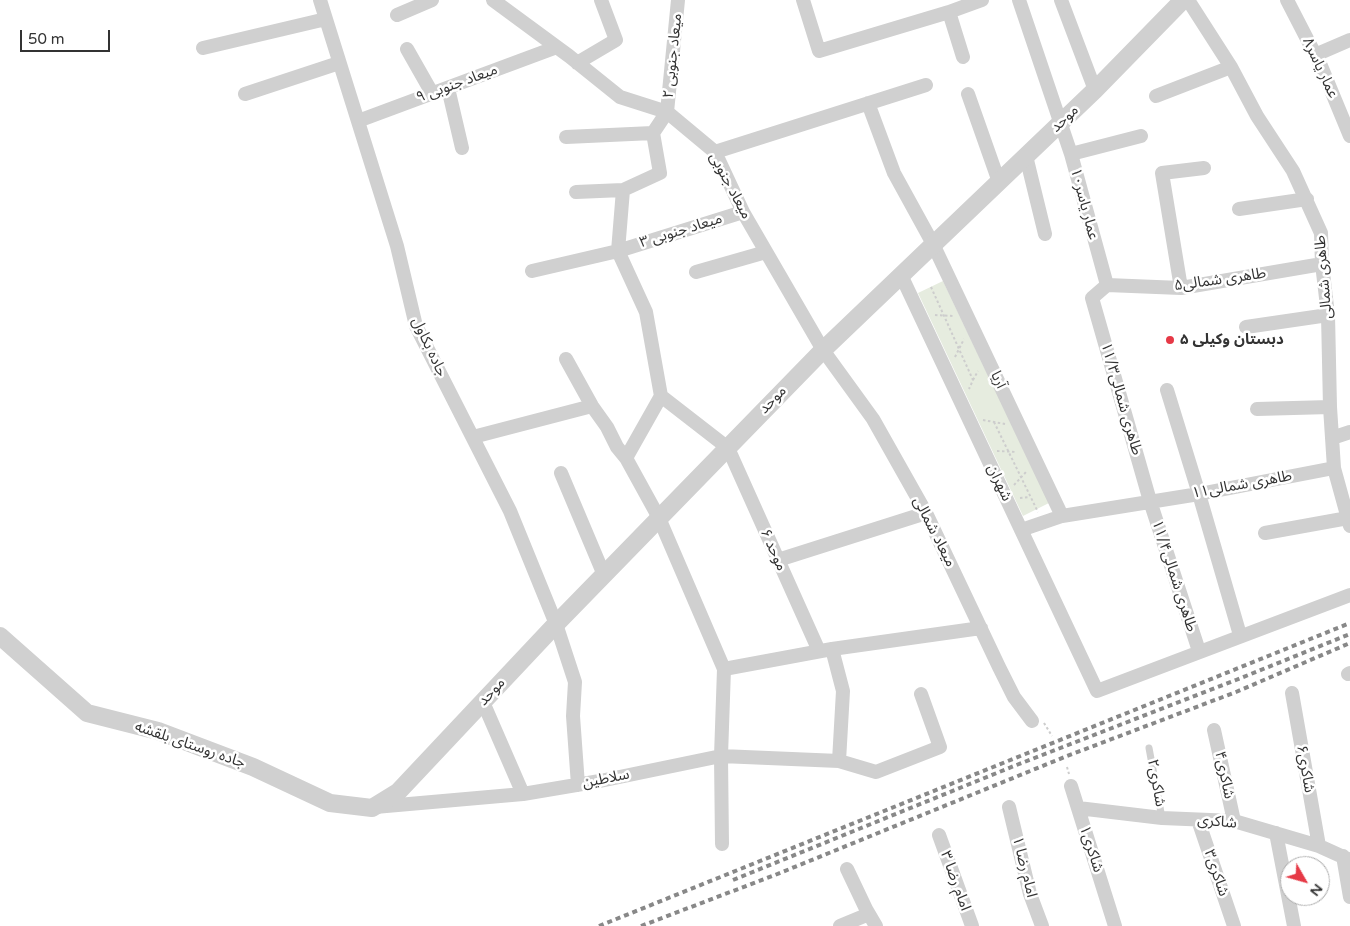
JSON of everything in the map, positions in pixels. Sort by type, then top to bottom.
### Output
[{"type":"street","name":"جاده بکاول","points":[[320,0],[397,246],[416,326],[510,511],[556,624],[575,682],[573,716],[578,785]]},
{"type":"street","points":[[397,15],[432,0]]},
{"type":"street","points":[[577,63],[616,40],[601,0]]},
{"type":"street","name":"میعاد جنوبی ۲","points":[[667,112],[678,0]]},
{"type":"street","points":[[804,0],[819,51],[949,12],[982,0]]},
{"type":"street","name":"عمار یاسر۱۰","points":[[1019,0],[1071,154],[1107,285]]},
{"type":"street","points":[[1061,0],[1095,90]]},
{"type":"street","name":"موحد","points":[[372,808],[398,792],[556,624],[822,350],[1061,123],[1183,0]]},
{"type":"street","name":"طاهری شمالی","points":[[1188,0],[1231,67],[1258,116],[1293,171],[1321,233],[1322,264],[1328,315],[1330,406],[1334,468],[1345,483],[1349,522]]},
{"type":"street","name":"عمار یاسر۸","points":[[1286,0],[1315,55],[1350,136]]},
{"type":"street","name":"میعاد جنوبی","points":[[497,2],[620,97],[667,112],[715,152],[743,212],[822,350]]},
{"type":"street","points":[[949,12],[963,57]]},
{"type":"street","points":[[203,48],[326,20]]},
{"type":"street","points":[[1315,55],[1350,40]]},
{"type":"street","name":"میعاد جنوبی ۹","points":[[358,121],[557,47]]},
{"type":"street","points":[[407,49],[432,93]]},
{"type":"street","points":[[245,94],[339,63]]},
{"type":"street","points":[[1156,96],[1231,67]]},
{"type":"street","points":[[715,152],[926,85]]},
{"type":"street","points":[[448,88],[462,148]]},
{"type":"street","points":[[968,94],[999,182]]},
{"type":"street","name":"آریا","points":[[868,103],[894,173],[933,244],[1062,516]]},
{"type":"street","points":[[576,192],[623,190],[660,173],[653,133],[667,112]]},
{"type":"street","points":[[566,137],[653,133]]},
{"type":"street","points":[[1071,154],[1141,136]]},
{"type":"street","points":[[1026,156],[1045,234]]},
{"type":"street","points":[[1181,288],[1162,174],[1204,168]]},
{"type":"street","points":[[623,190],[618,251],[646,312],[661,396],[626,458]]},
{"type":"street","points":[[1239,209],[1307,199]]},
{"type":"street","name":"میعاد جنوبی ۳","points":[[532,271],[618,251],[743,212]]},
{"type":"street","points":[[696,272],[766,252]]},
{"type":"street","name":"طاهری شمالی۵","points":[[1107,285],[1181,288],[1322,264]]},
{"type":"street","name":"شهران","points":[[901,275],[1097,690],[1199,651]]},
{"type":"street","name":"طاهری شمالی۱۱/۳","points":[[1107,285],[1092,298],[1150,501]]},
{"type":"street","points":[[1246,327],[1328,315]]},
{"type":"street","name":"میعاد شمالی","points":[[822,350],[873,419],[926,513],[1014,697],[1032,721]]},
{"type":"street","points":[[566,359],[592,406],[607,427],[616,447],[626,458],[659,518],[724,669],[721,756],[722,844]]},
{"type":"street","points":[[1167,390],[1240,635]]},
{"type":"street","points":[[661,396],[728,448]]},
{"type":"street","points":[[473,437],[592,406]]},
{"type":"street","points":[[1257,410],[1330,406]]},
{"type":"street","points":[[1332,438],[1350,432]]},
{"type":"street","name":"موحد ۶","points":[[728,448],[778,560],[825,650],[843,691],[839,761]]},
{"type":"street","name":"طاهری شمالی۱۱","points":[[1021,530],[1062,516],[1199,494],[1334,468]]},
{"type":"street","points":[[561,473],[604,575]]},
{"type":"street","name":"طاهری شمالی۱۱/۴","points":[[1150,501],[1199,651]]},
{"type":"street","points":[[778,560],[926,513]]},
{"type":"street","points":[[1265,533],[1349,522]]},
{"type":"street","points":[[1199,651],[1350,595]]},
{"type":"street","points":[[724,669],[825,650],[981,628]]},
{"type":"street","name":"جاده روستای بلقشه","points":[[0,636],[87,713],[158,731],[254,767],[330,803],[372,808]]},
{"type":"street","name":"شاکری۶","points":[[1292,693],[1319,846]]},
{"type":"street","name":"سلاطین","points":[[372,808],[523,794],[578,785],[721,756],[839,761],[876,772],[940,747],[921,694]]},
{"type":"street","points":[[483,702],[523,794]]},
{"type":"street","name":"شاکری۴","points":[[1214,730],[1234,821]]},
{"type":"street","name":"شاکری۱","points":[[1071,786],[1113,919]]},
{"type":"street","name":"امام رضا ۱","points":[[1009,807],[1030,894],[1042,926]]},
{"type":"street","name":"شاکری","points":[[1078,808],[1162,818],[1234,821],[1319,846],[1346,858]]},
{"type":"street","name":"شاکری۳","points":[[1198,820],[1234,926]]},
{"type":"street","points":[[1276,833],[1294,926]]},
{"type":"street","name":"امام رضا ۳","points":[[939,835],[972,926]]},
{"type":"street","points":[[1346,858],[1350,897]]},
{"type":"street","points":[[840,926],[873,920],[847,869]]},
{"type":"lane","name":"شاکری۲","points":[[1149,748],[1162,818]]},
{"type":"path","points":[[931,287],[973,380],[965,411],[994,422],[1020,426]]},
{"type":"path","points":[[919,314],[944,315],[970,321],[947,372]]},
{"type":"path","points":[[994,422],[1043,522]]},
{"type":"path","points":[[984,450],[1034,457],[1021,478],[1005,496]]},
{"type":"shaded area","points":[[943,281],[1049,503],[1023,516],[918,293]]},
{"type":"railway","points":[[599,926],[1350,623]]},
{"type":"railway","points":[[733,880],[1014,766],[1350,634]]},
{"type":"railway","points":[[641,926],[775,875],[1067,756],[1236,692],[1350,643]]},
{"type":"place","name":"دبستان وکیلی ۵","points":[[1170,340]]}]
